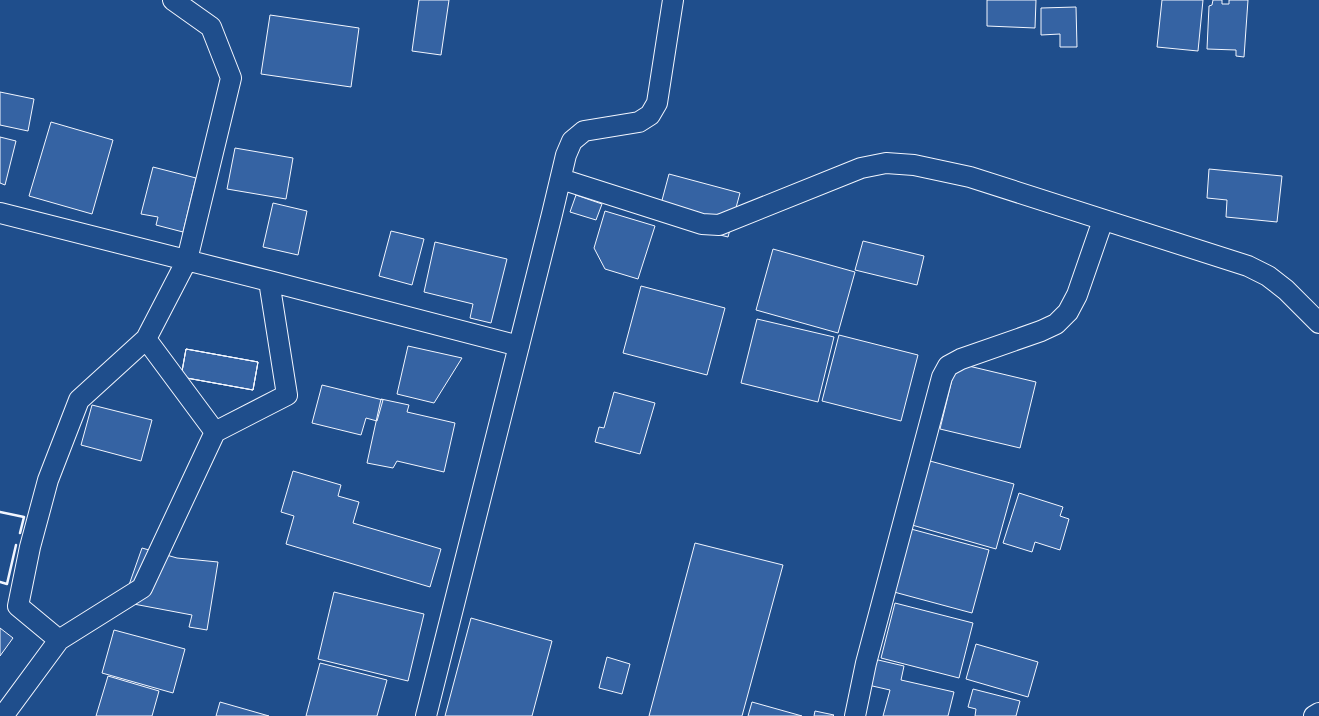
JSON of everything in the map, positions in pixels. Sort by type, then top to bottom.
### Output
[{"type":"street","points":[[59,640],[18,606],[30,547],[48,480],[79,400],[146,339],[188,260],[231,78],[211,27],[173,0]]},
{"type":"street","points":[[426,716],[566,155],[572,141],[584,131],[640,122],[650,115],[657,103],[673,0]]},
{"type":"street","points":[[561,179],[702,224],[719,225],[861,168],[886,163],[914,165],[970,177],[1248,266],[1268,276],[1286,290],[1319,323]]},
{"type":"street","points":[[0,213],[269,280],[519,346]]},
{"type":"street","points":[[855,716],[866,664],[942,378],[948,366],[961,359],[1056,324],[1068,312],[1076,295],[1103,220]]},
{"type":"street","points":[[3,716],[59,640],[142,588],[215,432],[287,395],[269,280]]},
{"type":"street","points":[[146,339],[215,432]]},
{"type":"street","points":[[1314,716],[1319,713]]},
{"type":"building","points":[[419,0],[449,0],[441,55],[412,51]]},
{"type":"building","points":[[987,0],[1036,0],[1035,28],[987,26]]},
{"type":"building","points":[[1162,0],[1203,0],[1198,51],[1157,47]]},
{"type":"building","points":[[1213,0],[1222,0],[1222,4],[1229,4],[1229,0],[1248,0],[1244,57],[1236,56],[1236,50],[1207,49],[1209,6],[1212,5]]},
{"type":"building","points":[[1076,7],[1077,47],[1060,47],[1060,34],[1041,35],[1041,8]]},
{"type":"building","points":[[270,15],[359,28],[351,87],[261,74]]},
{"type":"building","points":[[0,92],[34,99],[28,131],[0,125]]},
{"type":"building","points":[[51,122],[113,140],[92,214],[29,196]]},
{"type":"building","points":[[0,137],[16,141],[5,185],[0,183]]},
{"type":"building","points":[[235,148],[293,158],[286,199],[227,189]]},
{"type":"building","points":[[153,167],[196,178],[183,232],[156,225],[158,217],[141,214]]},
{"type":"building","points":[[1209,169],[1282,176],[1277,222],[1226,217],[1227,200],[1207,198]]},
{"type":"building","points":[[669,174],[740,193],[728,237],[657,219]]},
{"type":"building","points":[[576,195],[602,204],[596,220],[570,212]]},
{"type":"building","points":[[273,203],[307,211],[298,255],[263,247]]},
{"type":"building","points":[[605,211],[655,226],[638,279],[605,269],[594,248]]},
{"type":"building","points":[[391,231],[424,239],[412,285],[379,276]]},
{"type":"building","points":[[863,241],[924,256],[917,285],[855,270]]},
{"type":"building","points":[[435,242],[507,259],[491,323],[470,318],[473,304],[424,292]]},
{"type":"building","points":[[773,249],[855,272],[838,333],[756,310]]},
{"type":"building","points":[[641,286],[725,308],[707,375],[623,353]]},
{"type":"building","points":[[757,319],[834,337],[818,402],[741,383]]},
{"type":"building","points":[[839,335],[918,355],[901,421],[822,401]]},
{"type":"building","points":[[408,346],[462,358],[434,403],[397,394]]},
{"type":"building","points":[[186,349],[258,362],[253,390],[181,377]]},
{"type":"building","points":[[186,349],[258,362],[253,390],[181,377]]},
{"type":"building","points":[[186,349],[258,362],[253,390],[181,377]]},
{"type":"building","points":[[956,363],[1036,382],[1020,448],[940,429]]},
{"type":"building","points":[[322,385],[383,400],[377,421],[366,418],[361,435],[312,423]]},
{"type":"building","points":[[614,392],[655,403],[640,454],[595,442],[599,427],[604,428]]},
{"type":"building","points":[[381,399],[409,405],[407,412],[455,423],[444,472],[397,461],[393,468],[367,463]]},
{"type":"building","points":[[92,405],[152,420],[141,461],[81,445]]},
{"type":"building","points":[[930,461],[1014,484],[996,549],[912,525]]},
{"type":"building","points":[[293,471],[341,485],[338,496],[359,502],[353,523],[441,549],[430,587],[286,544],[294,516],[281,512]]},
{"type":"building","points":[[1019,493],[1063,507],[1060,516],[1069,519],[1060,550],[1035,542],[1032,552],[1003,543]]},
{"type":"building","points":[[911,529],[989,550],[972,613],[894,592]]},
{"type":"building","points":[[695,543],[783,565],[742,716],[649,716]]},
{"type":"building","points":[[142,548],[177,558],[218,562],[207,630],[189,627],[192,615],[123,602]]},
{"type":"building","points":[[334,592],[424,614],[408,681],[318,659]]},
{"type":"building","points":[[895,603],[973,623],[959,678],[881,658]]},
{"type":"building","points":[[471,618],[552,641],[532,716],[445,716]]},
{"type":"building","points":[[0,628],[13,638],[0,656]]},
{"type":"building","points":[[114,630],[185,649],[173,693],[102,673]]},
{"type":"building","points":[[976,644],[1038,662],[1028,697],[966,679]]},
{"type":"building","points":[[607,657],[630,664],[622,694],[599,688]]},
{"type":"building","points":[[874,659],[904,666],[901,680],[954,692],[948,716],[883,716],[890,690],[868,685]]},
{"type":"building","points":[[320,663],[387,680],[377,716],[306,716]]},
{"type":"building","points":[[108,676],[159,691],[152,716],[96,716]]},
{"type":"building","points":[[973,689],[1020,701],[1016,716],[975,716],[976,709],[968,707]]},
{"type":"building","points":[[220,702],[269,716],[216,716]]},
{"type":"building","points":[[752,702],[802,716],[748,716]]},
{"type":"building","points":[[815,711],[834,715],[814,716]]},
{"type":"wall","points":[[0,512],[24,517],[20,533]]},
{"type":"wall","points":[[0,582],[7,584],[16,545]]}]
